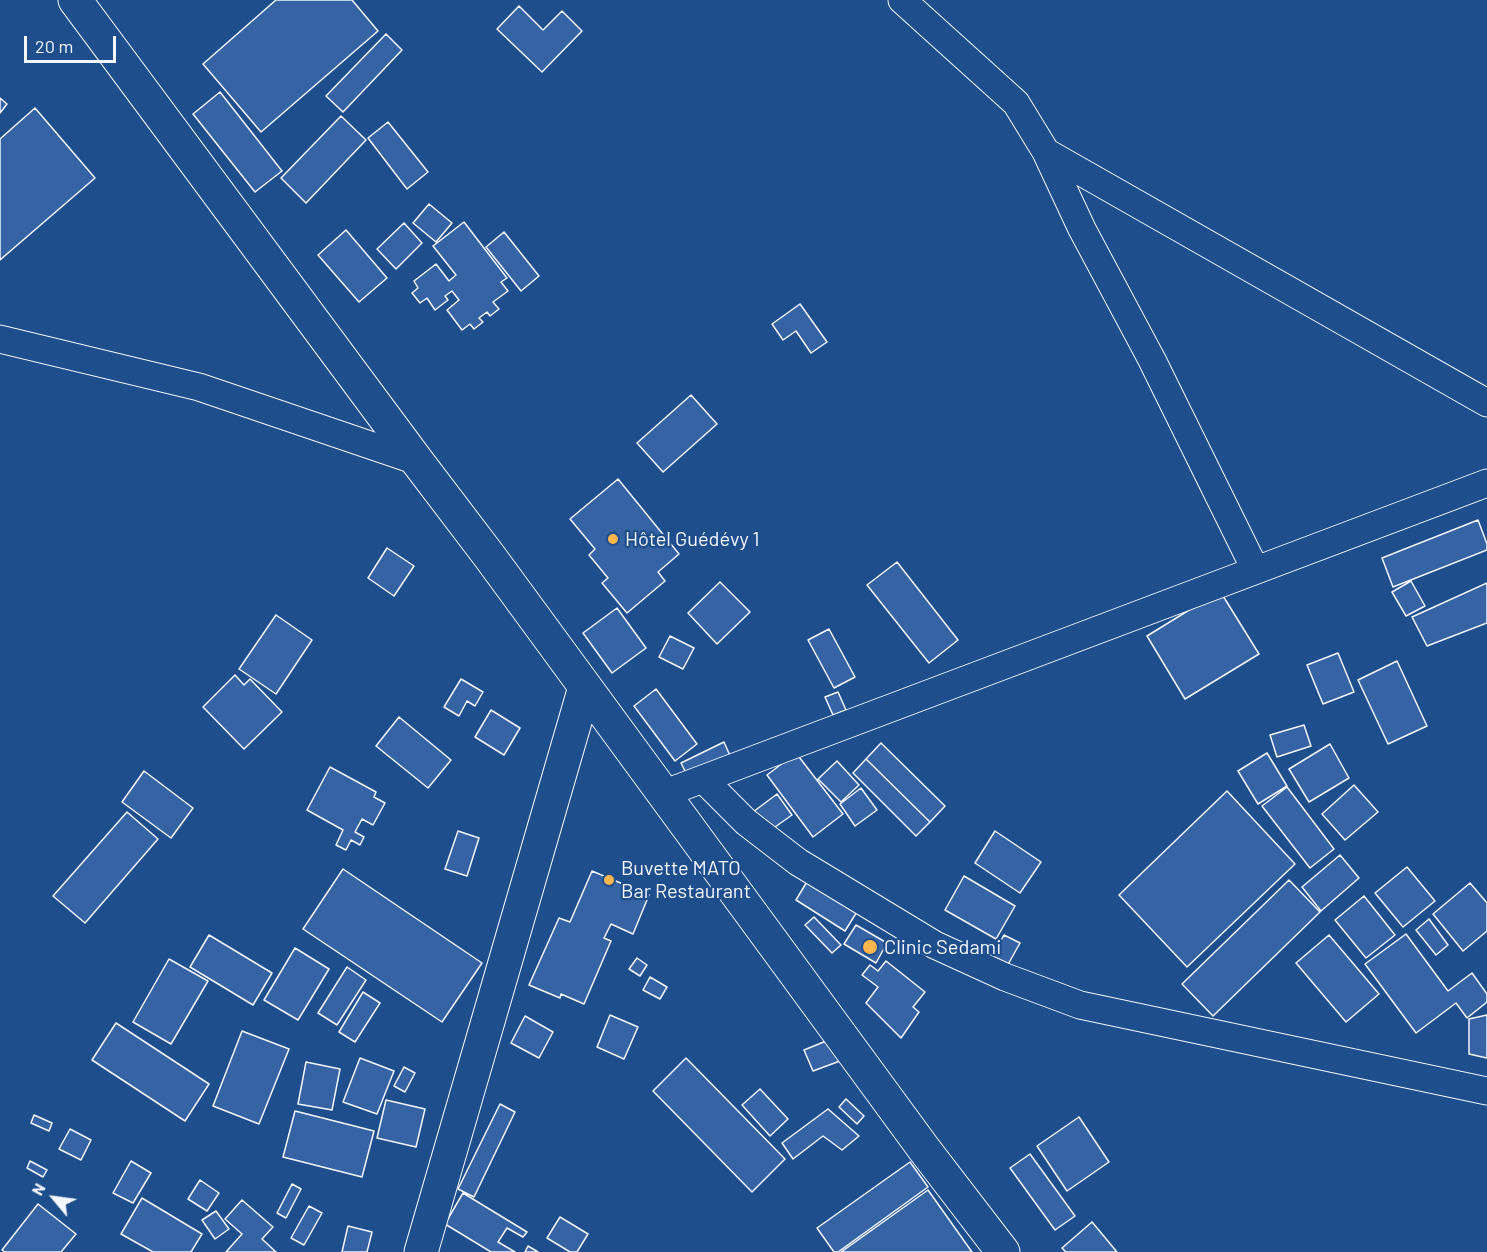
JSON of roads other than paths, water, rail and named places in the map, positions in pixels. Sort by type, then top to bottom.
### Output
[{"type":"main road","points":[[75,0],[490,557],[924,1149],[1003,1252]]},
{"type":"main road","points":[[421,1252],[585,687]]},
{"type":"street","points":[[902,0],[1016,103],[1046,152],[1082,229],[1152,360],[1255,569]]},
{"type":"street","points":[[1046,152],[1487,403]]},
{"type":"street","points":[[0,339],[199,387],[417,461]]},
{"type":"street","points":[[663,794],[1487,483]]},
{"type":"street","points":[[703,779],[746,822],[798,861],[935,945],[1005,977],[1080,1005],[1487,1091]]},
{"type":"place","name":"Hôtel Guédévy 1","points":[[613,539]]},
{"type":"place","name":"Buvette MATO Bar Restaurant","points":[[609,880]]},
{"type":"place","name":"Clinic Sedami","points":[[870,947]]}]
